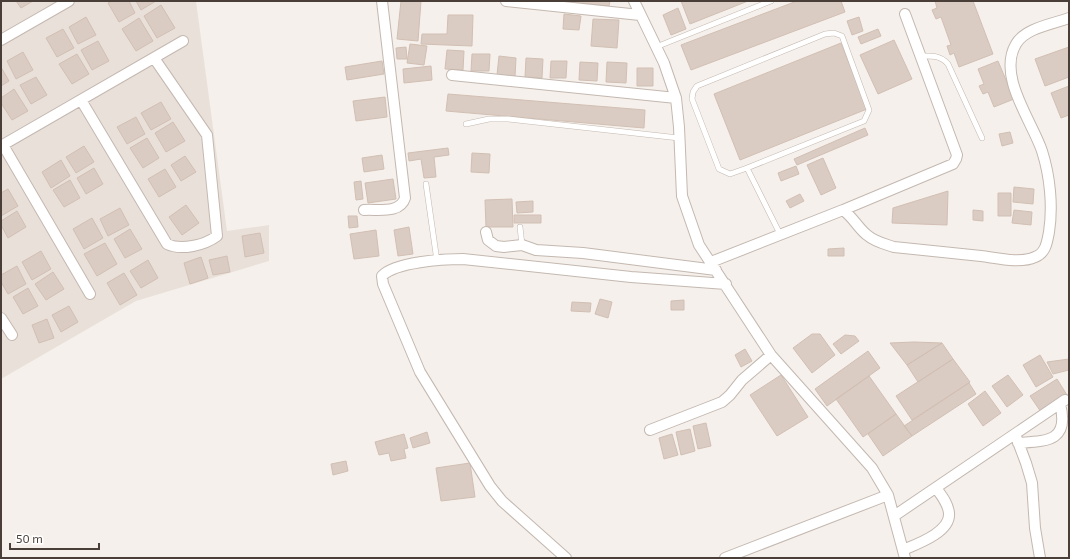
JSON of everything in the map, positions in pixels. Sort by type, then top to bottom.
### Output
[{"type":"street","points":[[1,40],[69,1]]},
{"type":"street","points":[[364,210],[397,209],[403,204],[405,198],[382,1]]},
{"type":"street","points":[[506,1],[640,15]]},
{"type":"street","points":[[634,1],[664,63],[676,98],[682,196],[699,245],[726,284],[771,355],[863,457],[888,495],[904,554],[931,537],[947,521],[949,514],[946,504],[936,488]]},
{"type":"street","points":[[486,232],[488,240],[496,246],[504,247],[522,245],[536,250],[583,253],[714,266],[780,234],[843,210],[953,164],[957,155],[905,14]]},
{"type":"street","points":[[843,210],[850,214],[867,235],[876,241],[894,247],[1014,259],[1036,257],[1042,252],[1047,244],[1050,222],[1050,188],[1042,151],[1012,82],[1010,56],[1016,43],[1029,32],[1069,18]]},
{"type":"street","points":[[90,294],[2,146],[183,40]]},
{"type":"street","points":[[82,100],[166,244],[175,248],[210,242],[218,236],[207,135],[154,58]]},
{"type":"street","points":[[452,75],[676,98]]},
{"type":"street","points":[[566,558],[502,501],[490,486],[420,372],[383,284],[382,276],[388,271],[398,267],[450,259],[631,277],[726,284]]},
{"type":"street","points":[[1,318],[12,335]]},
{"type":"street","points":[[650,430],[722,402],[742,380],[771,355]]},
{"type":"street","points":[[894,516],[936,488],[1017,439],[1062,402],[1068,416],[1069,425],[1066,431],[1058,438],[1050,440],[1017,439]]},
{"type":"street","points":[[1017,439],[1032,483],[1035,528],[1040,558]]},
{"type":"street","points":[[725,558],[888,495]]},
{"type":"lane","points":[[656,47],[771,1]]},
{"type":"lane","points":[[834,33],[842,36],[868,110],[864,121],[747,168],[730,174],[719,169],[692,99],[693,92],[697,86],[825,34],[834,33]]},
{"type":"lane","points":[[920,56],[938,56],[944,59],[948,64],[982,138]]},
{"type":"lane","points":[[466,124],[489,119],[508,119],[679,138]]},
{"type":"lane","points":[[747,168],[780,234]]},
{"type":"lane","points":[[426,184],[437,261]]},
{"type":"lane","points":[[520,227],[522,245]]},
{"type":"shaded area","points":[[1,1],[196,1],[227,231],[269,225],[269,261],[136,301],[1,379]]},
{"type":"building","points":[[16,1],[33,1],[21,8]]},
{"type":"building","points":[[112,1],[129,1],[135,13],[119,22],[108,3]]},
{"type":"building","points":[[136,1],[156,1],[141,10]]},
{"type":"building","points":[[401,1],[421,1],[418,41],[397,39]]},
{"type":"building","points":[[575,1],[610,1],[609,6],[575,3]]},
{"type":"building","points":[[681,1],[748,1],[690,24]]},
{"type":"building","points":[[797,1],[841,1],[845,12],[691,70],[681,45]]},
{"type":"building","points":[[935,1],[973,1],[993,54],[959,67],[954,53],[950,55],[947,46],[951,45],[941,17],[936,19],[932,10],[937,8]]},
{"type":"building","points":[[161,5],[175,28],[157,38],[144,16]]},
{"type":"building","points":[[678,8],[686,29],[671,35],[663,15]]},
{"type":"building","points":[[564,14],[581,16],[579,30],[563,29]]},
{"type":"building","points":[[448,15],[473,15],[472,46],[421,44],[422,34],[447,34]]},
{"type":"building","points":[[86,17],[96,35],[78,44],[69,27]]},
{"type":"building","points":[[859,17],[863,31],[852,35],[847,21]]},
{"type":"building","points":[[139,18],[153,41],[136,51],[122,29]]},
{"type":"building","points":[[593,19],[619,20],[617,48],[591,46]]},
{"type":"building","points":[[63,29],[74,48],[57,57],[46,38]]},
{"type":"building","points":[[878,29],[881,36],[861,44],[858,37]]},
{"type":"building","points":[[894,40],[912,79],[878,94],[860,55]]},
{"type":"building","points":[[98,41],[109,61],[92,70],[81,50]]},
{"type":"building","points":[[841,43],[867,109],[740,160],[714,94]]},
{"type":"building","points":[[410,44],[427,46],[424,65],[407,63]]},
{"type":"building","points":[[406,47],[407,59],[397,59],[396,48]]},
{"type":"building","points":[[1069,47],[1069,77],[1045,86],[1035,59]]},
{"type":"building","points":[[447,50],[464,51],[463,70],[445,69]]},
{"type":"building","points":[[23,52],[33,70],[16,79],[7,61]]},
{"type":"building","points":[[77,54],[89,74],[72,84],[59,64]]},
{"type":"building","points":[[472,54],[490,54],[489,71],[471,71]]},
{"type":"building","points":[[499,56],[516,58],[515,77],[497,75]]},
{"type":"building","points":[[526,58],[543,59],[542,78],[525,77]]},
{"type":"building","points":[[382,61],[384,74],[347,80],[345,67]]},
{"type":"building","points":[[551,61],[567,61],[566,78],[550,78]]},
{"type":"building","points":[[998,61],[1014,99],[994,107],[988,92],[983,94],[979,86],[984,84],[978,69]]},
{"type":"building","points":[[580,62],[598,63],[597,81],[579,80]]},
{"type":"building","points":[[607,62],[627,63],[626,83],[606,82]]},
{"type":"building","points":[[431,66],[432,80],[404,83],[403,69]]},
{"type":"building","points":[[1,67],[9,81],[1,86]]},
{"type":"building","points":[[637,68],[653,68],[653,86],[637,86]]},
{"type":"building","points":[[36,77],[47,95],[31,104],[20,85]]},
{"type":"building","points":[[1069,86],[1069,115],[1061,118],[1051,93]]},
{"type":"building","points":[[14,89],[28,111],[12,120],[1,103],[1,98]]},
{"type":"building","points":[[448,94],[645,110],[644,128],[446,111]]},
{"type":"building","points":[[385,97],[387,117],[356,121],[353,101]]},
{"type":"building","points":[[161,102],[171,119],[151,130],[141,113]]},
{"type":"building","points":[[136,117],[145,134],[127,144],[117,127]]},
{"type":"building","points":[[173,122],[185,141],[166,152],[155,133]]},
{"type":"building","points":[[865,128],[868,135],[797,165],[794,159]]},
{"type":"building","points":[[1010,132],[1013,143],[1002,146],[999,134]]},
{"type":"building","points":[[147,138],[159,158],[143,168],[130,148]]},
{"type":"building","points":[[84,146],[94,162],[76,173],[66,157]]},
{"type":"building","points":[[448,148],[449,155],[434,157],[436,177],[424,178],[421,159],[409,161],[408,153]]},
{"type":"building","points":[[472,153],[490,154],[489,173],[471,172]]},
{"type":"building","points":[[382,155],[384,169],[364,172],[362,158]]},
{"type":"building","points":[[185,156],[196,172],[181,181],[171,165]]},
{"type":"building","points":[[823,158],[836,188],[821,195],[807,165]]},
{"type":"building","points":[[61,160],[70,176],[51,188],[42,172]]},
{"type":"building","points":[[796,166],[799,174],[781,181],[778,173]]},
{"type":"building","points":[[94,168],[103,184],[86,194],[77,178]]},
{"type":"building","points":[[165,169],[176,187],[159,197],[148,179]]},
{"type":"building","points":[[393,179],[396,199],[368,203],[365,183]]},
{"type":"building","points":[[70,180],[80,198],[64,207],[53,190]]},
{"type":"building","points":[[361,181],[363,199],[356,200],[354,182]]},
{"type":"building","points":[[1014,187],[1034,189],[1033,204],[1013,202]]},
{"type":"building","points":[[8,189],[18,206],[1,216],[1,193]]},
{"type":"building","points":[[948,191],[947,225],[892,223],[893,208]]},
{"type":"building","points":[[998,193],[1011,193],[1011,216],[998,216]]},
{"type":"building","points":[[800,194],[804,201],[790,208],[786,201]]},
{"type":"building","points":[[512,199],[513,227],[486,227],[485,200]]},
{"type":"building","points":[[533,201],[533,212],[517,213],[516,202]]},
{"type":"building","points":[[186,205],[199,223],[182,235],[169,217]]},
{"type":"building","points":[[120,208],[129,225],[108,236],[100,219]]},
{"type":"building","points":[[973,210],[983,211],[983,221],[973,220]]},
{"type":"building","points":[[1014,210],[1032,212],[1031,225],[1012,223]]},
{"type":"building","points":[[17,211],[26,227],[8,238],[1,225],[1,221]]},
{"type":"building","points":[[514,215],[541,215],[541,223],[514,223]]},
{"type":"building","points":[[348,216],[357,216],[358,227],[349,228]]},
{"type":"building","points":[[92,218],[103,238],[84,249],[73,229]]},
{"type":"building","points":[[409,227],[413,254],[398,256],[394,230]]},
{"type":"building","points":[[130,229],[142,249],[125,258],[114,239]]},
{"type":"building","points":[[376,230],[379,256],[354,259],[350,234]]},
{"type":"building","points":[[260,233],[264,253],[245,257],[242,236]]},
{"type":"building","points":[[105,243],[117,264],[97,276],[84,254]]},
{"type":"building","points":[[844,248],[844,256],[828,256],[828,249]]},
{"type":"building","points":[[41,251],[51,269],[32,280],[22,262]]},
{"type":"building","points":[[227,256],[230,272],[213,275],[209,260]]},
{"type":"building","points":[[201,257],[208,278],[190,284],[184,263]]},
{"type":"building","points":[[148,260],[158,278],[141,288],[130,271]]},
{"type":"building","points":[[17,266],[26,284],[8,294],[1,282],[1,275]]},
{"type":"building","points":[[53,272],[64,289],[46,300],[35,284]]},
{"type":"building","points":[[124,273],[137,295],[120,305],[107,283]]},
{"type":"building","points":[[28,288],[38,306],[23,314],[13,297]]},
{"type":"building","points":[[600,299],[612,302],[608,318],[595,314]]},
{"type":"building","points":[[684,300],[684,310],[671,310],[671,301]]},
{"type":"building","points":[[572,302],[591,303],[590,312],[571,311]]},
{"type":"building","points":[[69,306],[78,322],[61,332],[52,315]]},
{"type":"building","points":[[47,319],[54,338],[39,343],[32,325]]},
{"type":"building","points":[[812,334],[820,334],[835,355],[812,373],[793,348]]},
{"type":"building","points":[[845,335],[855,336],[859,341],[841,354],[833,344]]},
{"type":"building","points":[[890,343],[942,343],[907,365]]},
{"type":"building","points":[[942,343],[953,359],[918,382],[907,365]]},
{"type":"building","points":[[745,349],[752,361],[741,367],[735,355]]},
{"type":"building","points":[[868,351],[880,368],[827,406],[815,389]]},
{"type":"building","points":[[1040,355],[1053,377],[1036,387],[1023,365]]},
{"type":"building","points":[[953,359],[970,382],[912,420],[896,396]]},
{"type":"building","points":[[1069,359],[1069,370],[1053,374],[1047,362]]},
{"type":"building","points":[[781,375],[808,417],[777,436],[750,395]]},
{"type":"building","points":[[1008,375],[1023,395],[1007,407],[992,386]]},
{"type":"building","points":[[869,376],[896,414],[863,437],[836,399]]},
{"type":"building","points":[[1057,379],[1067,395],[1041,412],[1030,396]]},
{"type":"building","points":[[969,383],[976,394],[912,436],[904,426]]},
{"type":"building","points":[[985,391],[1001,413],[983,426],[968,404]]},
{"type":"building","points":[[896,414],[912,436],[883,456],[868,434]]},
{"type":"building","points":[[706,423],[711,446],[698,449],[693,426]]},
{"type":"building","points":[[690,429],[695,451],[681,455],[676,432]]},
{"type":"building","points":[[427,432],[430,443],[413,448],[410,438]]},
{"type":"building","points":[[404,434],[408,448],[404,449],[406,458],[391,461],[389,453],[379,455],[375,442]]},
{"type":"building","points":[[672,434],[678,455],[664,459],[659,438]]},
{"type":"building","points":[[346,461],[348,471],[333,475],[331,464]]},
{"type":"building","points":[[470,463],[475,497],[441,501],[436,468]]}]
